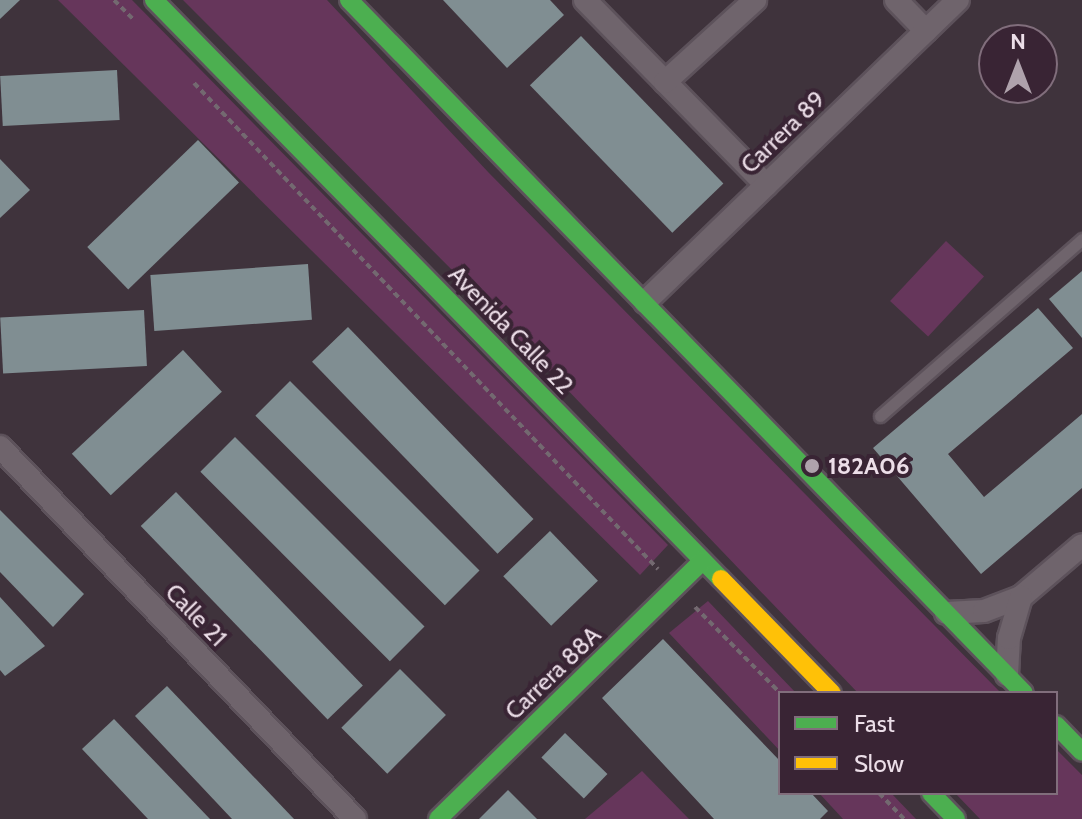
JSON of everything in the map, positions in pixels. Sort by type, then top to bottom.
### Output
[{"type":"main road","name":"Avenida Calle 22","points":[[154,0],[830,691]]},
{"type":"main road","points":[[349,0],[1022,691]]},
{"type":"main road","name":"Carrera 88A","points":[[438,819],[702,561]]},
{"type":"main road","points":[[1058,727],[1082,752]]},
{"type":"main road","points":[[933,795],[956,819]]},
{"type":"street","points":[[585,0],[766,185]]},
{"type":"street","points":[[665,82],[755,0]]},
{"type":"street","points":[[896,0],[926,31]]},
{"type":"street","name":"Carrera 89","points":[[645,302],[958,0]]},
{"type":"street","name":"Calle 21","points":[[0,447],[355,819]]},
{"type":"street","points":[[946,613],[984,611],[1021,597],[1082,545]]},
{"type":"street","points":[[1007,675],[1009,638],[1021,597]]},
{"type":"lane","points":[[880,416],[1082,239]]},
{"type":"path","points":[[114,0],[136,22]]},
{"type":"path","points":[[190,78],[778,691]]},
{"type":"path","points":[[881,795],[904,819]]},
{"type":"shaded area","points":[[58,0],[132,0],[668,545],[640,575]]},
{"type":"shaded area","points":[[183,0],[327,0],[489,173],[999,691],[856,691],[467,285]]},
{"type":"shaded area","points":[[946,241],[984,276],[928,336],[890,301]]},
{"type":"shaded area","points":[[708,601],[794,691],[778,691],[778,749],[669,633]]},
{"type":"shaded area","points":[[1058,751],[1082,775],[1082,819],[980,819],[957,795],[1058,795]]},
{"type":"shaded area","points":[[642,771],[689,819],[585,819]]},
{"type":"shaded area","points":[[821,795],[893,795],[916,819],[843,819]]},
{"type":"building","points":[[0,0],[20,0],[0,19]]},
{"type":"building","points":[[443,0],[550,0],[564,15],[507,68]]},
{"type":"building","points":[[581,36],[723,183],[672,233],[530,85]]},
{"type":"building","points":[[117,70],[120,120],[3,126],[0,76]]},
{"type":"building","points":[[198,140],[239,182],[128,289],[87,247]]},
{"type":"building","points":[[0,159],[30,190],[0,218]]},
{"type":"building","points":[[308,264],[312,320],[154,331],[150,275]]},
{"type":"building","points":[[1082,271],[1082,338],[1049,299]]},
{"type":"building","points":[[1038,308],[1073,348],[948,454],[984,497],[1082,414],[1082,488],[981,574],[873,448]]},
{"type":"building","points":[[144,310],[147,366],[3,373],[0,318]]},
{"type":"building","points":[[348,327],[533,519],[498,554],[312,362]]},
{"type":"building","points":[[183,350],[222,392],[111,495],[72,454]]},
{"type":"building","points":[[290,381],[480,571],[445,605],[255,416]]},
{"type":"building","points":[[235,437],[425,627],[390,661],[200,472]]},
{"type":"building","points":[[176,492],[363,686],[328,720],[141,526]]},
{"type":"building","points":[[0,510],[84,594],[53,627],[0,572]]},
{"type":"building","points":[[550,531],[598,581],[551,626],[503,576]]},
{"type":"building","points":[[0,597],[45,646],[5,676],[0,670]]},
{"type":"building","points":[[663,639],[778,759],[778,795],[813,795],[828,811],[820,819],[714,819],[602,698]]},
{"type":"building","points":[[400,669],[446,715],[387,774],[341,728]]},
{"type":"building","points":[[167,686],[294,819],[232,819],[135,716]]},
{"type":"building","points":[[114,719],[210,819],[148,819],[82,749]]},
{"type":"building","points":[[565,733],[607,774],[584,798],[541,757]]},
{"type":"building","points":[[508,790],[537,819],[479,819]]},
{"type":"traffic: fast","points":[[154,0],[721,579]]},
{"type":"traffic: fast","points":[[349,0],[1022,691]]},
{"type":"traffic: fast","points":[[438,819],[702,561]]},
{"type":"traffic: fast","points":[[1058,727],[1082,752]]},
{"type":"traffic: fast","points":[[933,795],[956,819]]},
{"type":"traffic: slow","points":[[721,579],[830,691]]},
{"type":"place","name":"182A06","points":[[812,466]]}]
